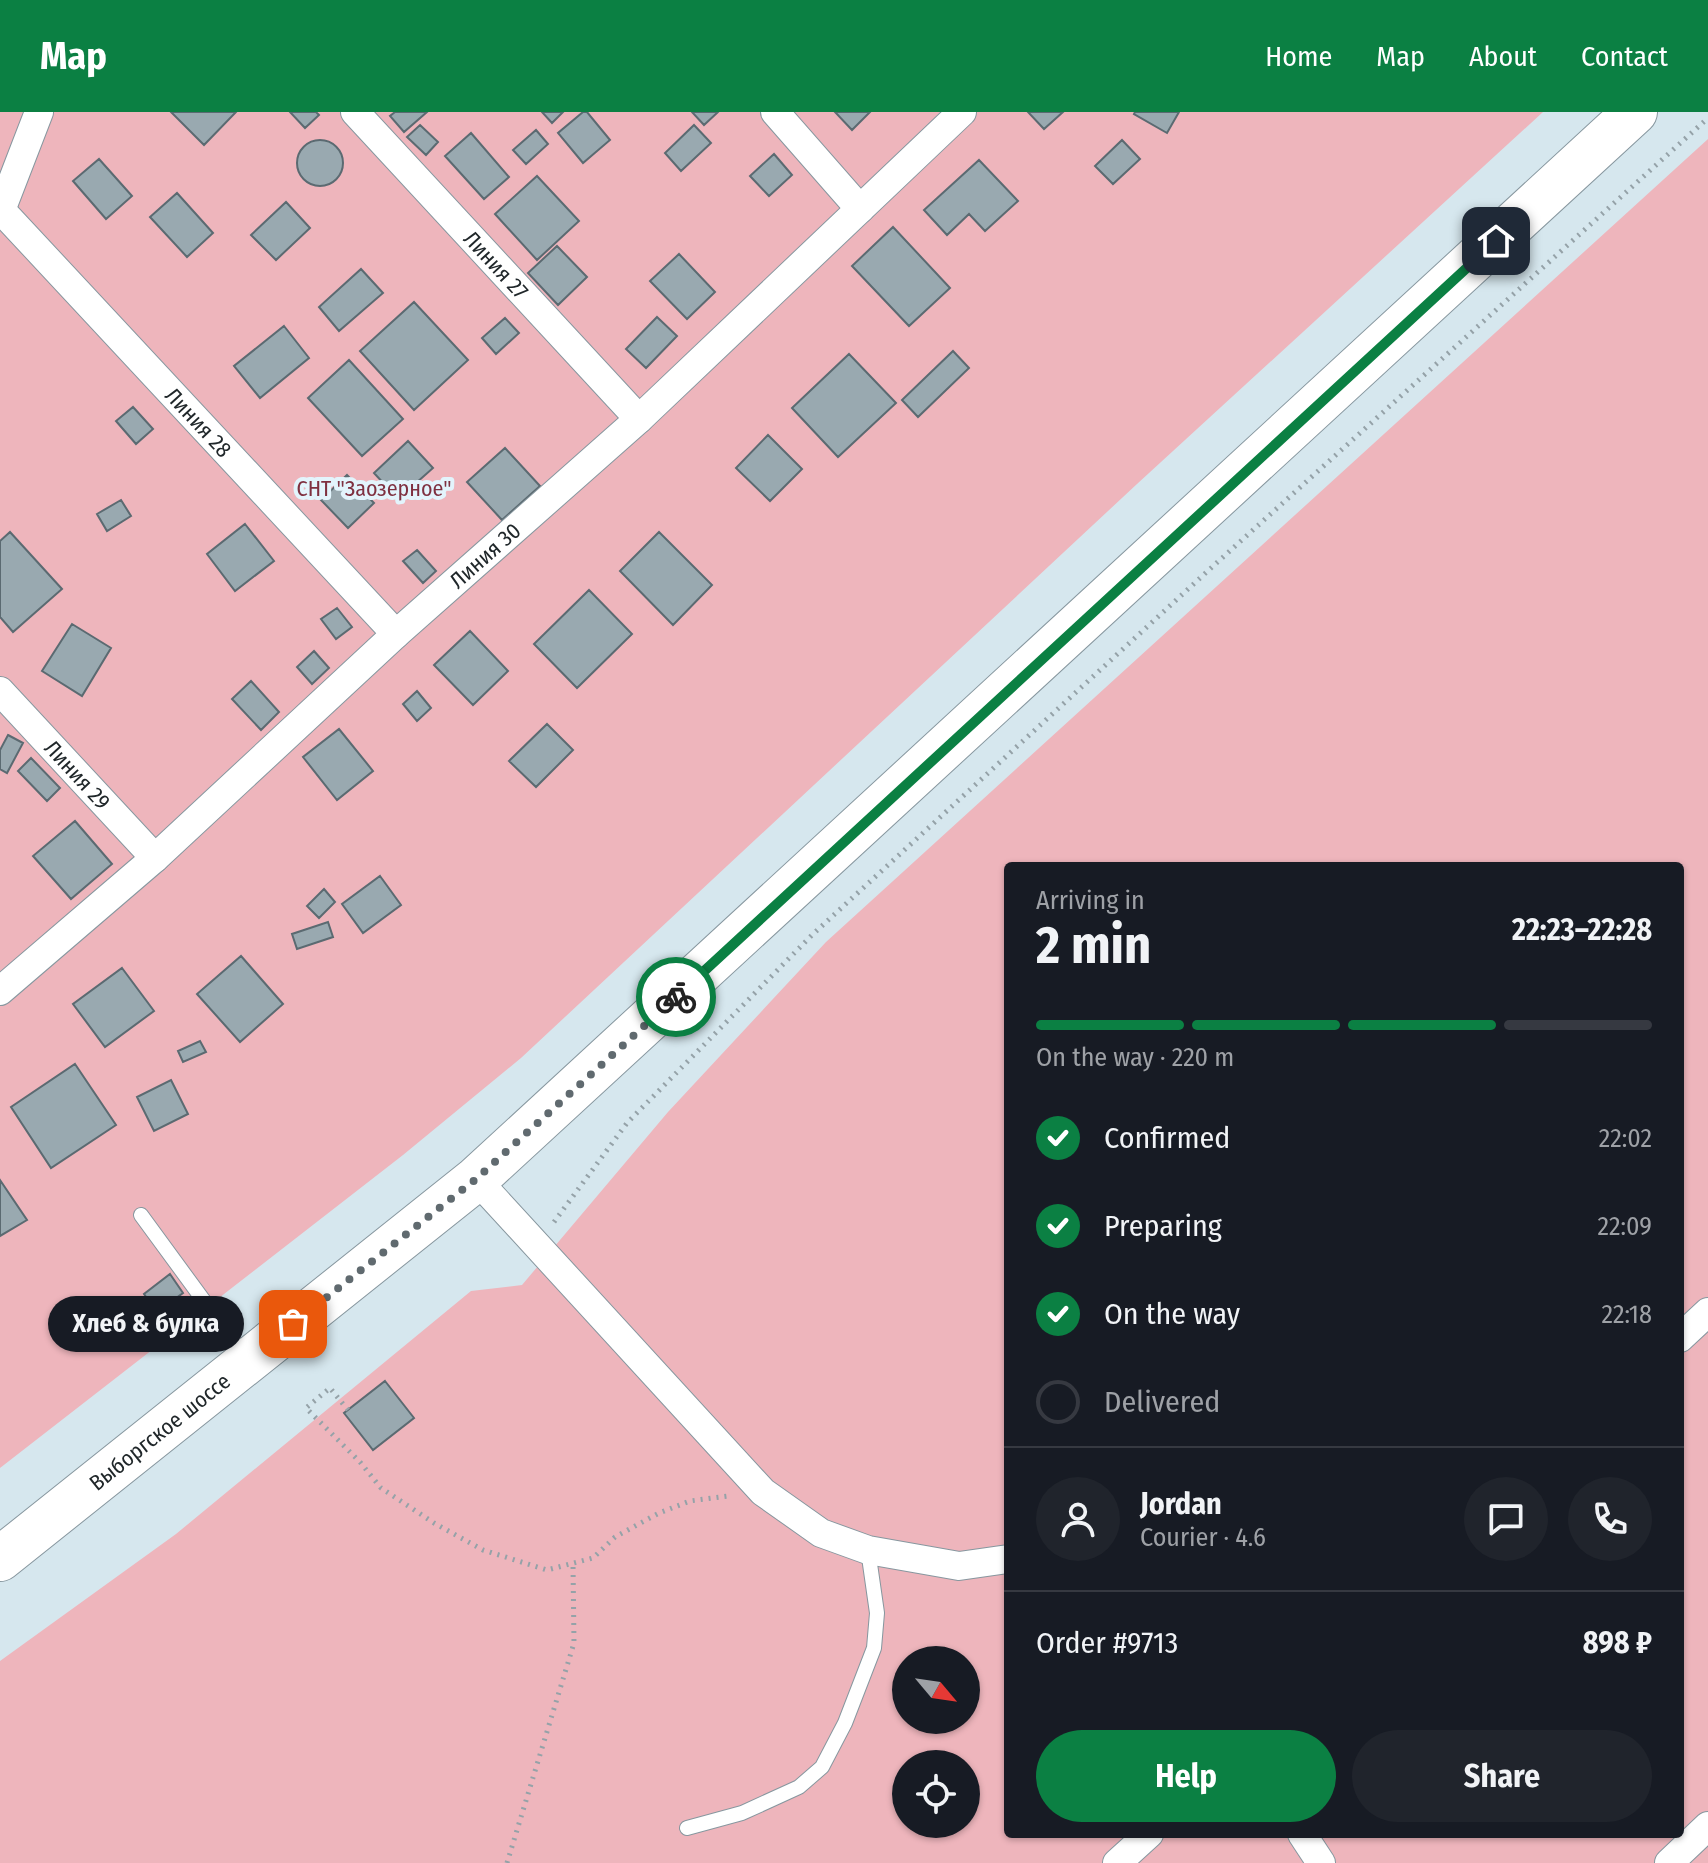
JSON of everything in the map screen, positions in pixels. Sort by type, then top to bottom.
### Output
[{"type":"main road","name":"Выборгское шоссе","points":[[0,1559],[476,1179],[1635,112]]},
{"type":"street","points":[[1,211],[39,112]]},
{"type":"street","name":"Линия 27","points":[[355,112],[639,419]]},
{"type":"street","points":[[775,112],[860,209]]},
{"type":"street","name":"Линия 30","points":[[0,991],[155,858],[396,634],[639,419],[962,112]]},
{"type":"street","name":"Линия 28","points":[[1,211],[396,634]]},
{"type":"street","name":"Линия 29","points":[[0,691],[155,858]]},
{"type":"street","points":[[476,1179],[763,1492],[821,1533],[868,1550],[959,1566],[1004,1560]]},
{"type":"street","points":[[1684,1334],[1708,1312]]},
{"type":"street","points":[[1669,1863],[1708,1826]]},
{"type":"street","points":[[1117,1863],[1145,1838]]},
{"type":"street","points":[[1305,1838],[1321,1863]]},
{"type":"lane","points":[[141,1215],[247,1360]]},
{"type":"lane","points":[[687,1828],[742,1813],[799,1787],[822,1767],[845,1723],[874,1648],[877,1613],[868,1550]]},
{"type":"path","points":[[536,1246],[627,1123],[812,935],[1708,118]]},
{"type":"path","points":[[348,1410],[330,1388],[306,1408],[360,1462],[381,1488],[483,1550],[547,1570],[593,1558],[615,1537],[659,1513],[690,1501],[763,1492]]},
{"type":"path","points":[[507,1863],[574,1643],[573,1564]]},
{"type":"green space","name":"СНТ \"Заозерное\"","points":[[0,112],[1543,112],[1137,484],[521,1058],[403,1155],[0,1468]]},
{"type":"green space","points":[[1708,139],[1708,1863],[0,1863],[0,1661],[176,1534],[471,1291],[522,1285],[668,1112],[826,942]]},
{"type":"building","points":[[171,112],[236,112],[204,145]]},
{"type":"building","points":[[290,112],[316,112],[319,115],[305,128]]},
{"type":"building","points":[[395,112],[427,112],[404,132],[390,116]]},
{"type":"building","points":[[542,112],[563,112],[552,123]]},
{"type":"building","points":[[587,112],[610,140],[583,163],[558,133]]},
{"type":"building","points":[[692,112],[718,112],[704,125]]},
{"type":"building","points":[[835,112],[870,112],[852,130]]},
{"type":"building","points":[[1028,112],[1063,112],[1044,129]]},
{"type":"building","points":[[1135,112],[1179,112],[1167,133]]},
{"type":"building","points":[[420,125],[438,142],[426,155],[407,137]]},
{"type":"building","points":[[694,125],[711,143],[681,171],[665,153]]},
{"type":"building","points":[[536,130],[548,144],[526,164],[513,150]]},
{"type":"building","points":[[471,133],[509,177],[484,199],[445,156]]},
{"type":"building","points":[[320,140],[336,147],[343,163],[336,179],[320,186],[304,179],[297,163],[304,147]]},
{"type":"building","points":[[1122,140],[1140,159],[1113,184],[1095,166]]},
{"type":"building","points":[[774,154],[792,175],[769,196],[750,176]]},
{"type":"building","points":[[99,159],[132,196],[106,219],[73,181]]},
{"type":"building","points":[[979,160],[1018,201],[985,231],[969,214],[947,235],[924,210]]},
{"type":"building","points":[[537,176],[579,221],[537,260],[495,214]]},
{"type":"building","points":[[177,193],[213,233],[187,257],[150,217]]},
{"type":"building","points":[[286,202],[310,228],[276,260],[251,235]]},
{"type":"building","points":[[893,227],[950,288],[909,326],[852,266]]},
{"type":"building","points":[[557,246],[587,277],[558,305],[528,273]]},
{"type":"building","points":[[679,254],[715,292],[687,319],[650,281]]},
{"type":"building","points":[[361,269],[383,293],[339,331],[319,307]]},
{"type":"building","points":[[414,302],[468,360],[414,410],[360,351]]},
{"type":"building","points":[[657,317],[677,336],[646,368],[626,349]]},
{"type":"building","points":[[505,318],[519,333],[496,354],[482,338]]},
{"type":"building","points":[[284,326],[309,358],[260,398],[234,366]]},
{"type":"building","points":[[953,351],[969,368],[918,417],[902,400]]},
{"type":"building","points":[[849,354],[896,403],[838,457],[792,408]]},
{"type":"building","points":[[349,360],[403,419],[362,456],[308,398]]},
{"type":"building","points":[[133,407],[153,429],[136,444],[116,421]]},
{"type":"building","points":[[768,435],[802,469],[770,501],[736,468]]},
{"type":"building","points":[[408,441],[433,468],[398,499],[374,473]]},
{"type":"building","points":[[505,448],[540,486],[502,520],[467,482]]},
{"type":"building","points":[[347,475],[374,503],[348,528],[321,500]]},
{"type":"building","points":[[121,500],[131,516],[107,531],[97,514]]},
{"type":"building","points":[[245,524],[274,561],[235,591],[207,554]]},
{"type":"building","points":[[10,532],[62,589],[13,632],[0,617],[0,541]]},
{"type":"building","points":[[659,532],[712,585],[673,625],[620,571]]},
{"type":"building","points":[[417,550],[436,571],[423,583],[403,561]]},
{"type":"building","points":[[589,590],[632,634],[577,688],[534,644]]},
{"type":"building","points":[[337,608],[352,627],[336,639],[321,619]]},
{"type":"building","points":[[72,624],[111,648],[82,696],[42,671]]},
{"type":"building","points":[[470,631],[508,671],[473,705],[434,665]]},
{"type":"building","points":[[314,651],[329,668],[312,684],[297,667]]},
{"type":"building","points":[[251,681],[279,712],[261,730],[232,699]]},
{"type":"building","points":[[417,691],[431,708],[417,721],[403,704]]},
{"type":"building","points":[[547,724],[573,750],[536,787],[509,761]]},
{"type":"building","points":[[339,729],[373,771],[337,800],[303,757]]},
{"type":"building","points":[[8,735],[23,743],[7,773],[0,769],[0,750]]},
{"type":"building","points":[[31,758],[60,788],[47,801],[18,771]]},
{"type":"building","points":[[75,821],[112,864],[71,899],[33,856]]},
{"type":"building","points":[[380,876],[401,905],[363,933],[342,904]]},
{"type":"building","points":[[324,889],[335,902],[319,918],[307,906]]},
{"type":"building","points":[[328,922],[333,937],[297,949],[292,934]]},
{"type":"building","points":[[241,956],[283,1004],[240,1042],[197,994]]},
{"type":"building","points":[[122,968],[154,1011],[105,1047],[73,1004]]},
{"type":"building","points":[[200,1041],[206,1052],[183,1062],[178,1051]]},
{"type":"building","points":[[75,1064],[116,1125],[51,1168],[11,1107]]},
{"type":"building","points":[[171,1080],[188,1114],[154,1131],[137,1097]]},
{"type":"building","points":[[0,1180],[27,1220],[0,1236]]},
{"type":"building","points":[[170,1274],[183,1293],[157,1312],[144,1294]]},
{"type":"building","points":[[385,1381],[414,1418],[373,1450],[344,1413]]},
{"type":"way so far","points":[[293,1324],[476,1179],[676,997]]},
{"type":"place","name":"Хлеб & булка","points":[[293,1324]]},
{"type":"route","points":[[676,997],[1496,241]]}]
